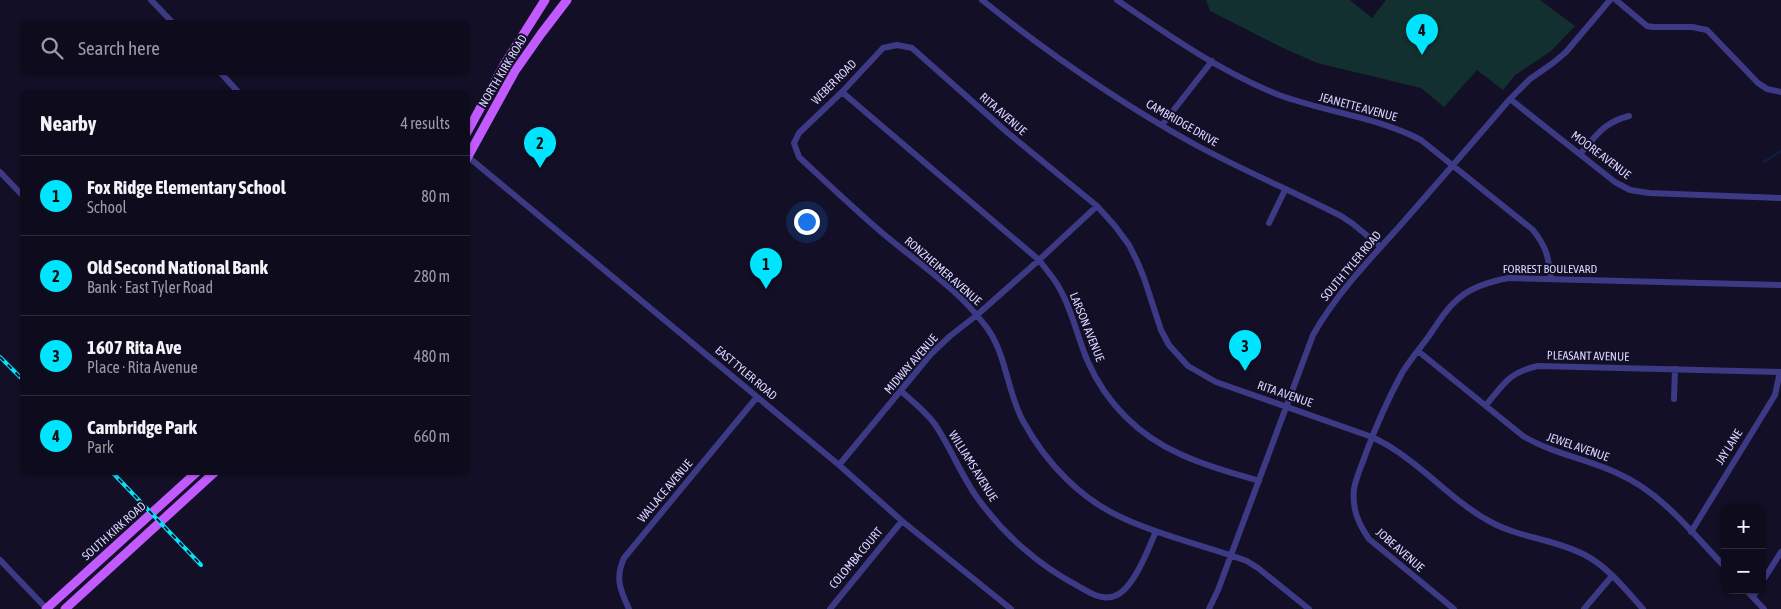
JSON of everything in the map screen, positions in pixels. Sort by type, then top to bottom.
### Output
[{"type":"main road","name":"NORTH KIRK ROAD","points":[[470,127],[504,65],[545,0]]},
{"type":"main road","name":"NORTH KIRK ROAD","points":[[470,152],[515,71],[567,0]]},
{"type":"main road","name":"SOUTH KIRK ROAD","points":[[47,609],[194,475]]},
{"type":"main road","name":"SOUTH KIRK ROAD","points":[[65,609],[212,475]]},
{"type":"street","points":[[151,0],[170,20]]},
{"type":"street","name":"CAMBRIDGE DRIVE","points":[[982,0],[1067,65],[1162,125],[1219,157],[1341,216],[1381,247]]},
{"type":"street","name":"JEANETTE AVENUE","points":[[1117,0],[1212,61],[1277,94],[1309,105],[1405,131],[1421,140],[1532,230],[1543,242],[1546,249],[1551,278]]},
{"type":"street","name":"SOUTH TYLER ROAD","points":[[1209,609],[1313,335],[1329,309],[1510,99],[1530,79],[1566,52],[1610,0]]},
{"type":"street","points":[[1616,0],[1647,26],[1692,27],[1707,30],[1758,83],[1767,89],[1781,92]]},
{"type":"street","name":"WEBER ROAD","points":[[795,148],[794,143],[799,133],[842,92],[883,48],[901,46]]},
{"type":"street","name":"RITA AVENUE","points":[[901,46],[912,48],[1008,133],[1097,206],[1116,226],[1129,244],[1144,278],[1161,330],[1169,345],[1188,366],[1216,382],[1372,437],[1395,449],[1473,512],[1491,522],[1578,551],[1601,565],[1643,609]]},
{"type":"street","points":[[1162,125],[1212,61]]},
{"type":"street","points":[[223,75],[236,90]]},
{"type":"street","name":"LARSON AVENUE","points":[[842,92],[1039,260],[1057,284],[1064,298],[1088,362],[1098,382],[1121,413],[1158,443],[1181,455],[1259,481]]},
{"type":"street","name":"MOORE AVENUE","points":[[1510,99],[1623,187],[1640,192],[1781,198]]},
{"type":"street","points":[[1580,154],[1604,126],[1629,116]]},
{"type":"street","name":"RONZHEIMER AVENUE","points":[[795,148],[799,157],[871,224],[963,299],[977,315],[994,337],[1011,394],[1022,420],[1038,447],[1076,488],[1097,504],[1125,519],[1247,561],[1309,609]]},
{"type":"street","name":"EAST TYLER ROAD","points":[[470,159],[839,465],[902,521],[1011,609]]},
{"type":"street","points":[[0,172],[20,193]]},
{"type":"street","points":[[1269,223],[1285,190]]},
{"type":"street","name":"MIDWAY AVENUE","points":[[839,465],[931,354],[1039,260],[1097,206]]},
{"type":"street","name":"FORREST BOULEVARD","points":[[1372,437],[1403,372],[1447,309],[1462,295],[1490,281],[1508,278],[1551,278],[1781,285]]},
{"type":"street","name":"JEWEL AVENUE","points":[[1418,351],[1523,436],[1538,445],[1597,464],[1621,474],[1639,485],[1657,498],[1721,564]]},
{"type":"street","name":"PLEASANT AVENUE","points":[[1486,406],[1511,377],[1527,368],[1538,366],[1781,372]]},
{"type":"street","points":[[1674,398],[1675,369]]},
{"type":"street","name":"JAY LANE","points":[[1691,532],[1775,395],[1781,372]]},
{"type":"street","name":"WILLIAMS AVENUE","points":[[901,392],[921,408],[933,422],[976,497],[994,519],[1034,557],[1067,580],[1099,597],[1108,598],[1116,596],[1124,590],[1144,559],[1156,531]]},
{"type":"street","name":"WALLACE AVENUE","points":[[629,609],[620,590],[620,567],[624,558],[757,397]]},
{"type":"street","name":"JOBE AVENUE","points":[[1372,437],[1354,489],[1355,515],[1369,539],[1378,548],[1454,609]]},
{"type":"street","name":"COLOMBA COURT","points":[[830,609],[902,521]]},
{"type":"street","points":[[1766,576],[1781,552]]},
{"type":"street","points":[[0,560],[47,609]]},
{"type":"street","points":[[1584,609],[1612,576]]},
{"type":"street","points":[[1750,594],[1764,609]]},
{"type":"green space","points":[[1206,0],[1350,0],[1372,18],[1386,0],[1540,0],[1575,26],[1551,51],[1515,75],[1503,90],[1477,70],[1444,107],[1421,88],[1317,63],[1281,47],[1210,11]]},
{"type":"waterway","points":[[1764,162],[1781,151]]},
{"type":"railway","points":[[0,357],[20,377]]},
{"type":"railway","points":[[115,475],[201,565]]},
{"type":"place","name":"Cambridge Park","points":[[1422,55]]},
{"type":"place","name":"Old Second National Bank","points":[[540,168]]},
{"type":"place","name":"Fox Ridge Elementary School","points":[[766,289]]},
{"type":"place","name":"1607 Rita Ave","points":[[1245,371]]}]
